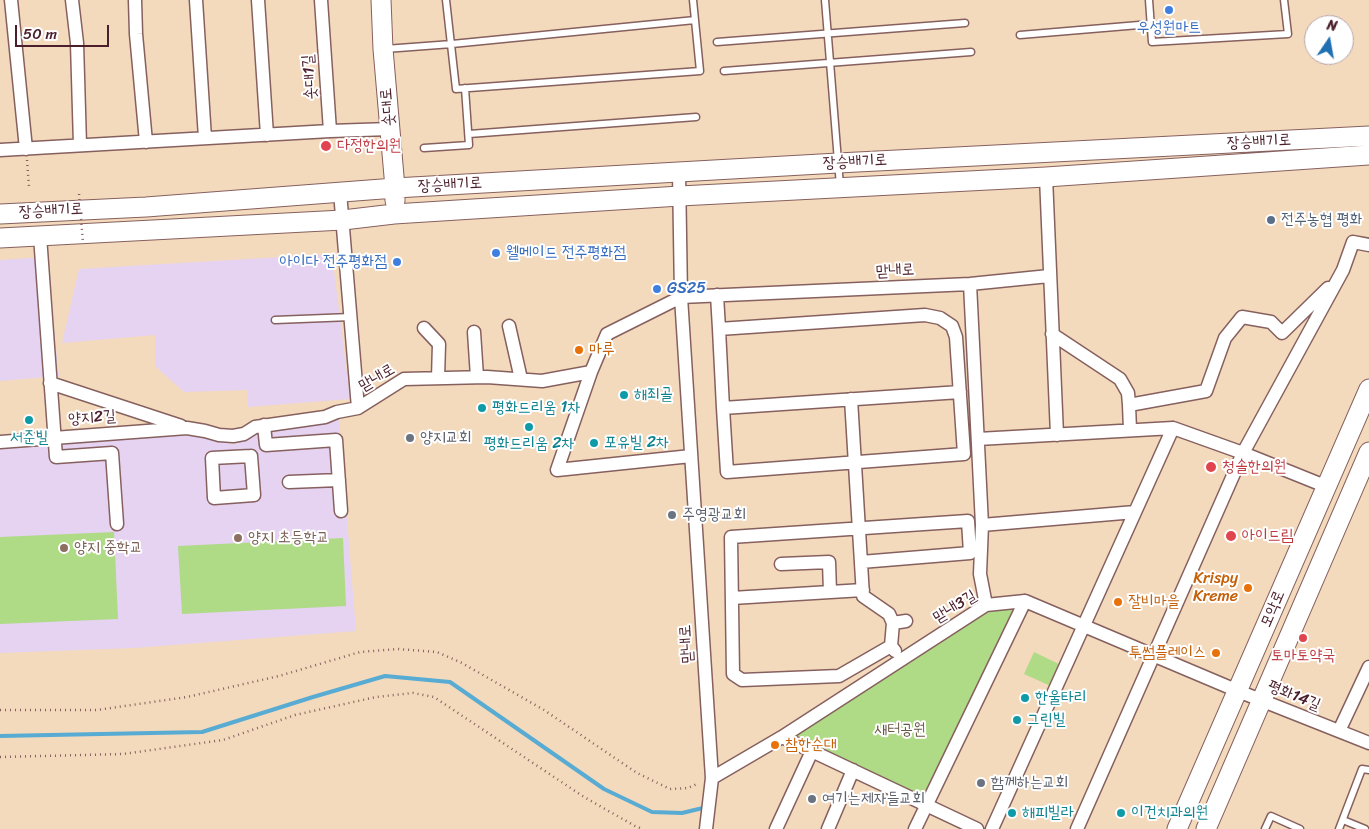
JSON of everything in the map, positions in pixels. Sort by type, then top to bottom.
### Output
[{"type":"street","points":[[11,0],[26,149]]},
{"type":"street","points":[[72,0],[77,43],[80,145]]},
{"type":"street","points":[[135,0],[136,34],[146,142]]},
{"type":"street","points":[[196,0],[206,138]]},
{"type":"street","points":[[258,0],[267,135]]},
{"type":"street","name":"솟대1길","points":[[321,0],[330,131]]},
{"type":"street","name":"솟대로","points":[[381,0],[383,49],[395,188],[394,214]]},
{"type":"street","points":[[0,150],[390,129]]},
{"type":"street","name":"장승배기로","points":[[0,214],[146,206],[395,188],[1369,136]]},
{"type":"street","name":"장승배기로","points":[[0,238],[343,220],[394,214],[680,196],[1046,177],[1369,155]]},
{"type":"street","name":"맏내로","points":[[679,172],[681,297],[712,778],[706,829]]},
{"type":"street","points":[[1046,177],[1057,435]]},
{"type":"street","points":[[235,457],[233,436],[244,434],[255,427],[325,417],[337,412],[358,408],[340,192]]},
{"type":"street","name":"장승배기로","points":[[40,236],[56,457],[112,453],[117,524]]},
{"type":"street","points":[[1077,829],[1243,452],[1338,280],[1353,242],[1369,246]]},
{"type":"street","name":"맏내로","points":[[691,456],[556,470],[591,372],[607,334],[681,297],[970,284],[1049,276]]},
{"type":"street","points":[[1129,405],[1206,391],[1225,338],[1242,317],[1271,322],[1282,333],[1338,280]]},
{"type":"street","points":[[970,284],[982,525],[980,574],[986,605]]},
{"type":"street","points":[[717,295],[727,472],[964,454],[956,337],[952,326],[940,318],[925,315],[719,329]]},
{"type":"street","points":[[509,326],[521,379]]},
{"type":"street","points":[[424,328],[438,344],[438,378]]},
{"type":"street","points":[[474,332],[477,377]]},
{"type":"street","points":[[1052,334],[1120,379],[1128,393],[1130,430]]},
{"type":"street","name":"맏내로","points":[[358,408],[404,378],[477,377],[542,381],[591,372]]},
{"type":"street","name":"양지2길","points":[[50,383],[187,428],[219,436],[233,436]]},
{"type":"street","name":"모악로","points":[[1177,829],[1325,486],[1369,390]]},
{"type":"street","points":[[723,408],[960,392]]},
{"type":"street","points":[[851,399],[863,596],[889,614],[893,623],[892,646],[901,660]]},
{"type":"street","points":[[264,425],[266,445],[336,440],[341,510]]},
{"type":"street","name":"양지2길","points":[[0,442],[187,428]]},
{"type":"street","points":[[978,439],[1173,428],[1243,452],[1325,486]]},
{"type":"street","points":[[992,829],[1173,428]]},
{"type":"street","points":[[252,456],[254,496],[214,498],[212,458],[235,457],[252,456]]},
{"type":"street","name":"모악로","points":[[1206,829],[1368,458]]},
{"type":"street","points":[[289,482],[339,480]]},
{"type":"street","points":[[982,525],[1135,512]]},
{"type":"street","points":[[861,562],[970,553],[968,521],[731,537],[733,674],[742,680],[839,676],[892,646]]},
{"type":"street","points":[[781,564],[829,562],[830,592]]},
{"type":"street","points":[[732,598],[863,590]]},
{"type":"street","points":[[915,829],[1026,601]]},
{"type":"street","name":"맏내3길","points":[[712,778],[782,737],[986,605],[1026,601],[1238,691]]},
{"type":"street","points":[[893,623],[906,621]]},
{"type":"street","points":[[1339,731],[1369,667]]},
{"type":"street","name":"평화14길","points":[[1238,691],[1369,743]]},
{"type":"street","points":[[782,737],[977,829]]},
{"type":"street","points":[[776,829],[812,751]]},
{"type":"street","points":[[828,829],[853,770]]},
{"type":"lane","points":[[446,0],[456,89],[700,71],[693,0]]},
{"type":"lane","points":[[825,0],[840,188]]},
{"type":"lane","points":[[1149,0],[1152,42],[1288,34],[1284,0]]},
{"type":"lane","points":[[383,49],[695,20]]},
{"type":"lane","points":[[717,42],[965,22]]},
{"type":"lane","points":[[1020,35],[1151,24]]},
{"type":"lane","points":[[724,70],[972,52]]},
{"type":"lane","points":[[424,148],[470,145],[465,88]]},
{"type":"lane","points":[[469,134],[696,117]]},
{"type":"lane","points":[[275,320],[351,317]]},
{"type":"lane","points":[[1339,829],[1362,769],[1369,770]]},
{"type":"lane","points":[[1265,829],[1271,816],[1300,829]]},
{"type":"lane","points":[[1343,820],[1365,829]]},
{"type":"path","points":[[26,149],[29,187]]},
{"type":"path","points":[[79,194],[84,243]]},
{"type":"path","points":[[0,710],[97,710],[188,696],[279,676],[360,652],[398,648],[437,652],[462,663],[544,710],[637,773],[670,789],[688,788],[712,778]]},
{"type":"path","points":[[0,758],[123,754],[223,740],[295,715],[376,697],[414,693],[434,697],[584,796],[643,829]]},
{"type":"shaded area","points":[[332,254],[350,399],[248,407],[247,390],[184,392],[155,366],[155,335],[62,343],[79,269]]},
{"type":"shaded area","points":[[46,257],[59,376],[0,381],[0,260]]},
{"type":"shaded area","name":"양지 초등학교","points":[[339,419],[356,631],[134,648],[0,653],[0,447],[187,433],[234,444],[246,440],[256,431]]},
{"type":"green space","points":[[114,532],[118,619],[0,624],[0,537]]},
{"type":"green space","points":[[343,538],[346,606],[182,614],[178,546]]},
{"type":"green space","name":"새터공원","points":[[1025,601],[927,805],[782,737],[986,605]]},
{"type":"green space","points":[[1034,652],[1065,667],[1055,688],[1024,674]]},
{"type":"waterway","points":[[0,736],[202,732],[385,676],[450,682],[604,789],[652,812],[682,813],[707,807]]},
{"type":"place","name":"우성원마트","points":[[1169,10]]},
{"type":"place","name":"다정한의원","points":[[326,146]]},
{"type":"place","name":"전주농협 평화","points":[[1271,220]]},
{"type":"place","name":"웰메이드 전주평화점","points":[[496,253]]},
{"type":"place","name":"아이다 전주평화점","points":[[397,262]]},
{"type":"place","name":"GS25","points":[[657,289]]},
{"type":"place","name":"마루","points":[[579,350]]},
{"type":"place","name":"해죄골","points":[[624,395]]},
{"type":"place","name":"평화드리움 1차","points":[[482,408]]},
{"type":"place","name":"서준빌","points":[[29,420]]},
{"type":"place","name":"평화드리움 2차","points":[[529,427]]},
{"type":"place","name":"양지교회","points":[[410,438]]},
{"type":"place","name":"포유빌 2차","points":[[594,443]]},
{"type":"place","name":"청솔한의원","points":[[1211,467]]},
{"type":"place","name":"주영광교회","points":[[672,515]]},
{"type":"place","name":"아이드림","points":[[1231,536]]},
{"type":"place","name":"양지 초등학교","points":[[238,538]]},
{"type":"place","name":"양지 중학교","points":[[64,548]]},
{"type":"place","name":"Krispy Kreme","points":[[1248,588]]},
{"type":"place","name":"잘비마을","points":[[1118,602]]},
{"type":"place","name":"토마토약국","points":[[1303,638]]},
{"type":"place","name":"투썸플레이스","points":[[1216,653]]},
{"type":"place","name":"한울타리","points":[[1025,698]]},
{"type":"place","name":"그린빌","points":[[1017,720]]},
{"type":"place","name":"참한순대","points":[[775,745]]},
{"type":"place","name":"함께하는교회","points":[[981,783]]},
{"type":"place","name":"여기는제자들교회","points":[[812,799]]},
{"type":"place","name":"해피빌라","points":[[1012,813]]},
{"type":"place","name":"이건치과의원","points":[[1121,813]]}]
